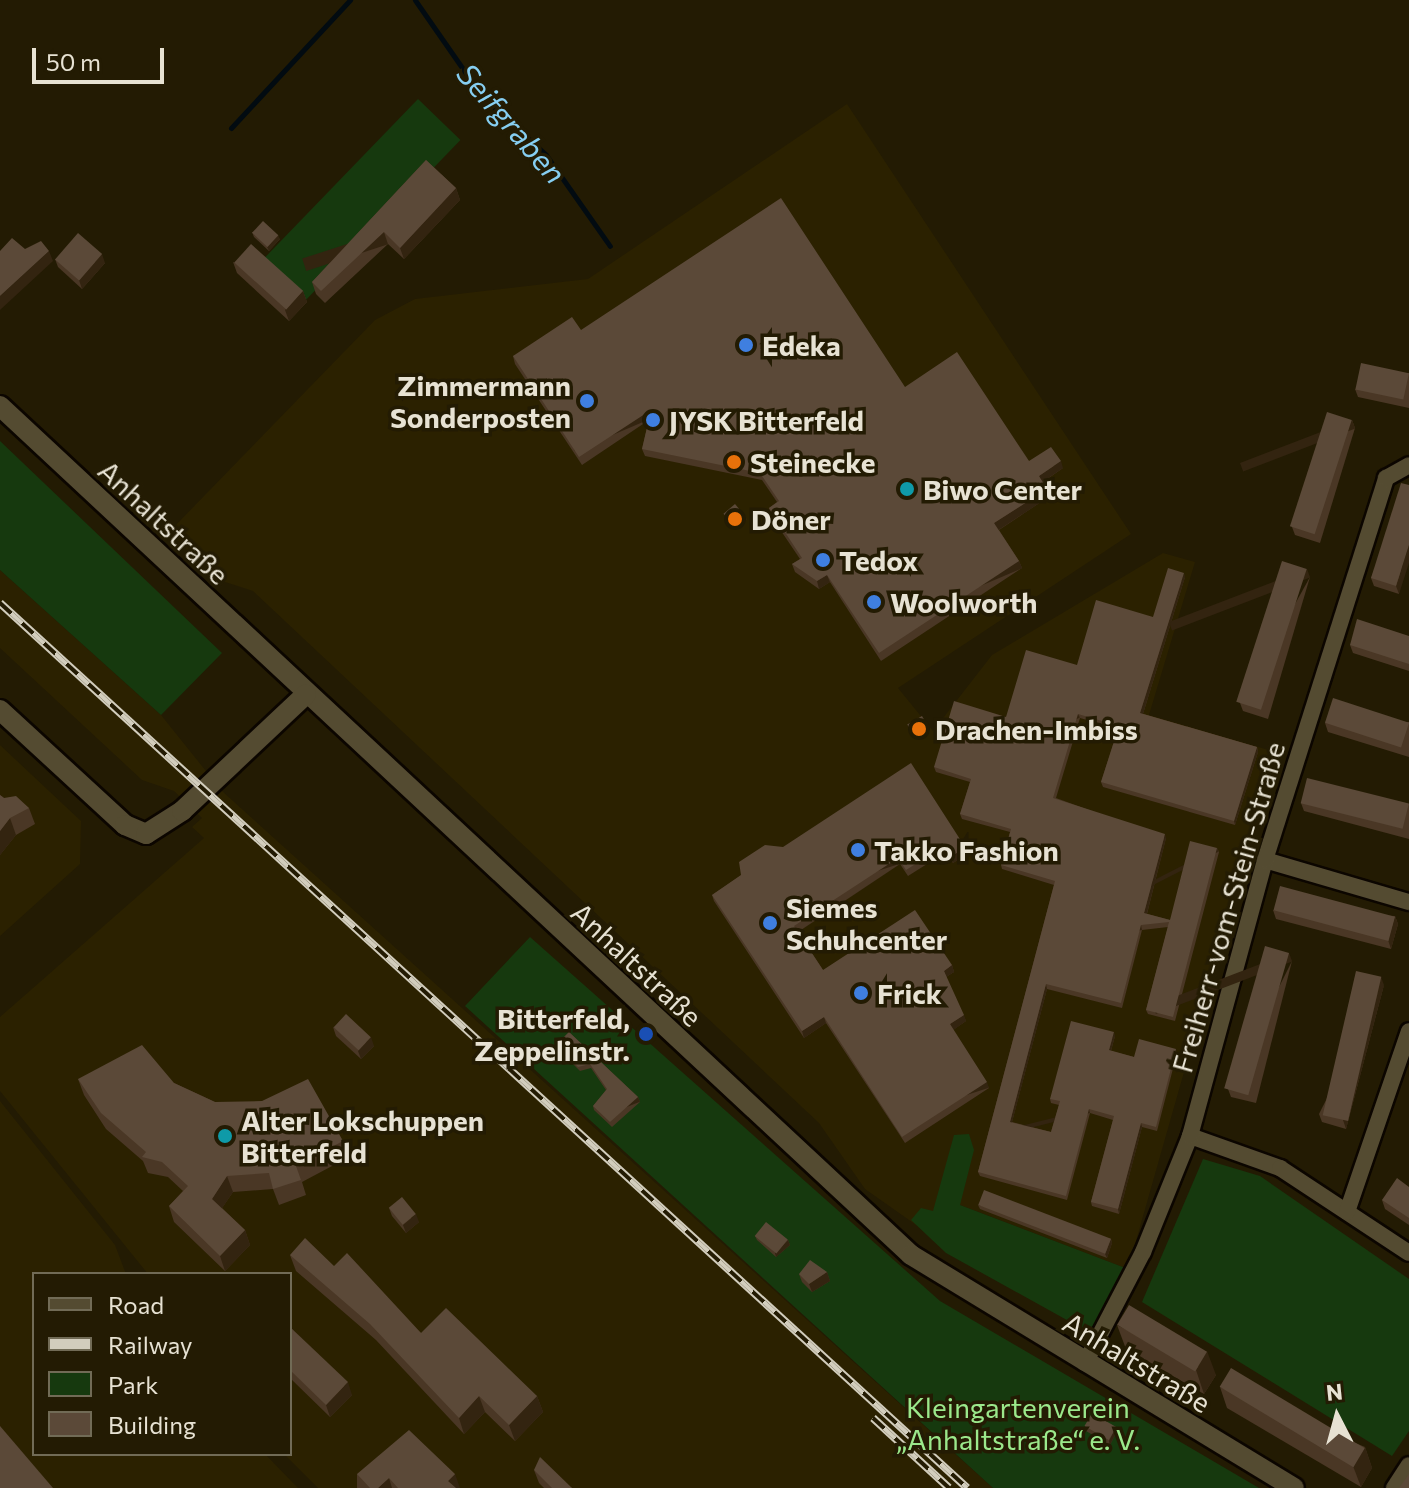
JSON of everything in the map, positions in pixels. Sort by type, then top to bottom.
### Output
[{"type":"street","name":"Anhaltstraße","points":[[0,406],[885,1234],[947,1281],[1294,1488]]},
{"type":"street","name":"Freiherr-vom-Stein-Straße","points":[[1085,1363],[1143,1252],[1190,1136],[1265,860],[1386,478],[1409,465]]},
{"type":"street","points":[[0,710],[138,833],[151,833],[182,811],[306,694]]},
{"type":"street","points":[[1265,860],[1409,902]]},
{"type":"street","points":[[1347,1212],[1409,1031]]},
{"type":"street","points":[[1190,1136],[1280,1168],[1409,1253]]},
{"type":"street","points":[[1394,1488],[1409,1465]]},
{"type":"shaded area","points":[[847,104],[1131,534],[898,688],[933,731],[992,655],[1163,553],[1195,562],[1149,715],[1275,752],[1128,1269],[960,1205],[946,1246],[865,1189],[819,1123],[253,591],[219,580],[169,532],[375,320],[415,299],[588,279]]},
{"type":"shaded area","points":[[0,570],[161,715],[222,791],[993,1488],[318,1488],[286,1456],[292,1456],[292,1272],[146,1272],[0,1091],[0,1017],[204,838],[192,827],[202,818],[174,791],[142,780],[0,648]]},
{"type":"shaded area","points":[[0,745],[81,821],[80,864],[0,936]]},
{"type":"shaded area","points":[[0,1101],[115,1245],[125,1272],[32,1272],[32,1456],[267,1456],[298,1488],[0,1488]]},
{"type":"green space","points":[[418,99],[460,140],[304,302],[262,261]]},
{"type":"green space","points":[[0,441],[222,653],[161,715],[0,570]]},
{"type":"green space","name":"Kleingartenverein „Anhaltstraße“ e. V.","points":[[530,937],[940,1301],[1259,1488],[993,1488],[465,1006]]},
{"type":"green space","points":[[969,1134],[974,1150],[960,1205],[1128,1269],[1092,1334],[946,1253],[911,1220],[921,1208],[933,1211],[954,1135]]},
{"type":"green space","points":[[1203,1159],[1260,1176],[1409,1279],[1409,1431],[1392,1456],[1142,1302]]},
{"type":"building","points":[[426,160],[456,188],[400,248],[384,232],[321,291],[312,282]]},
{"type":"building","points":[[781,198],[905,387],[957,352],[1029,461],[1051,447],[1061,461],[1039,476],[1047,489],[994,523],[1019,561],[879,653],[827,575],[817,581],[792,564],[802,558],[769,508],[779,501],[760,473],[642,449],[651,410],[579,457],[513,356],[572,317],[581,330]]},
{"type":"building","points":[[263,221],[278,235],[267,247],[252,233]]},
{"type":"building","points":[[78,233],[102,254],[79,280],[55,259]]},
{"type":"building","points":[[12,238],[25,249],[41,241],[49,251],[0,296],[0,251]]},
{"type":"building","points":[[251,244],[303,291],[286,309],[234,263]]},
{"type":"building","points":[[1361,363],[1409,373],[1403,400],[1355,389]]},
{"type":"building","points":[[1327,412],[1352,420],[1315,534],[1290,526]]},
{"type":"building","points":[[1401,483],[1409,485],[1409,545],[1396,586],[1371,578]]},
{"type":"building","name":"Döner","points":[[735,504],[745,516],[734,526],[724,514]]},
{"type":"building","points":[[1282,561],[1307,569],[1261,710],[1236,702]]},
{"type":"building","points":[[1168,568],[1184,573],[1140,713],[1257,747],[1234,821],[1101,782],[1119,726],[1078,714],[1053,798],[1165,834],[1144,913],[1170,920],[1190,841],[1217,848],[1173,1017],[1146,1010],[1169,922],[1141,925],[1121,1003],[1046,984],[1010,1122],[1051,1132],[1060,1101],[1050,1099],[1071,1021],[1114,1032],[1109,1050],[1134,1057],[1139,1039],[1176,1049],[1156,1127],[1141,1123],[1118,1209],[1091,1202],[1114,1116],[1089,1109],[1066,1196],[978,1172],[1055,881],[1001,865],[1011,829],[960,814],[971,779],[934,767],[954,701],[1006,717],[1026,650],[1077,665],[1096,600],[1153,617]]},
{"type":"building","points":[[1357,619],[1409,636],[1409,664],[1350,645]]},
{"type":"building","points":[[1333,698],[1409,723],[1401,747],[1325,723]]},
{"type":"building","name":"Drachen-Imbiss","points":[[922,716],[929,728],[914,737],[907,724]]},
{"type":"building","points":[[911,763],[965,847],[951,857],[944,846],[906,870],[898,858],[794,926],[823,970],[915,910],[952,965],[944,971],[964,1015],[950,1024],[987,1082],[902,1137],[824,1017],[802,1031],[712,895],[741,875],[739,862],[765,845],[783,847]]},
{"type":"building","points":[[1307,778],[1409,803],[1403,829],[1301,803]]},
{"type":"building","points":[[0,795],[4,798],[16,796],[29,808],[10,818],[0,831]]},
{"type":"building","points":[[1280,886],[1395,917],[1388,941],[1274,910]]},
{"type":"building","points":[[1265,946],[1289,953],[1248,1095],[1224,1088]]},
{"type":"building","points":[[1356,971],[1381,977],[1348,1121],[1323,1115]]},
{"type":"building","points":[[346,1014],[371,1037],[359,1050],[334,1027]]},
{"type":"building","points":[[569,1032],[638,1097],[610,1122],[593,1106],[607,1089],[590,1064],[578,1067],[556,1045]]},
{"type":"building","name":"Alter Lokschuppen Bitterfeld","points":[[142,1045],[174,1083],[215,1102],[262,1101],[308,1079],[343,1141],[296,1166],[301,1180],[273,1189],[269,1173],[227,1176],[212,1199],[245,1230],[220,1256],[169,1206],[188,1186],[162,1162],[142,1157],[146,1152],[101,1113],[78,1079]]},
{"type":"building","points":[[1397,1178],[1409,1187],[1409,1218],[1382,1200]]},
{"type":"building","points":[[984,1190],[1111,1239],[1105,1254],[978,1205]]},
{"type":"building","points":[[402,1197],[416,1214],[403,1225],[389,1208]]},
{"type":"building","points":[[766,1222],[788,1240],[776,1254],[755,1236]]},
{"type":"building","points":[[305,1238],[334,1266],[347,1253],[421,1333],[446,1308],[537,1396],[509,1425],[479,1396],[459,1418],[370,1324],[290,1255]]},
{"type":"building","points":[[810,1260],[827,1272],[809,1284],[799,1274]]},
{"type":"building","points":[[1129,1305],[1207,1352],[1195,1372],[1117,1325]]},
{"type":"building","points":[[292,1329],[348,1382],[326,1405],[292,1372]]},
{"type":"building","points":[[1231,1368],[1365,1448],[1353,1467],[1220,1387]]},
{"type":"building","points":[[1092,1413],[1116,1427],[1109,1440],[1084,1426]]},
{"type":"building","points":[[0,1426],[53,1488],[0,1488]]},
{"type":"building","points":[[409,1430],[455,1474],[448,1481],[456,1488],[398,1488],[389,1478],[378,1488],[370,1488],[357,1474]]},
{"type":"building","points":[[540,1457],[572,1488],[552,1488],[534,1470]]},
{"type":"building","points":[[1409,1474],[1409,1488],[1399,1488]]},
{"type":"waterway","points":[[231,128],[350,0]]},
{"type":"waterway","name":"Seifgraben","points":[[415,0],[481,95],[546,155],[610,246]]},
{"type":"railway","points":[[0,603],[967,1488]]},
{"type":"railway","points":[[873,1418],[949,1488]]},
{"type":"place","name":"Edeka","points":[[746,345]]},
{"type":"place","name":"Zimmermann Sonderposten","points":[[587,401]]},
{"type":"place","name":"JYSK Bitterfeld","points":[[653,420]]},
{"type":"place","name":"Steinecke","points":[[734,462]]},
{"type":"place","name":"Biwo Center","points":[[907,489]]},
{"type":"place","name":"Döner","points":[[735,519]]},
{"type":"place","name":"Tedox","points":[[823,560]]},
{"type":"place","name":"Woolworth","points":[[874,602]]},
{"type":"place","name":"Drachen-Imbiss","points":[[919,729]]},
{"type":"place","name":"Takko Fashion","points":[[858,850]]},
{"type":"place","name":"Siemes Schuhcenter","points":[[770,923]]},
{"type":"place","name":"Frick","points":[[861,993]]},
{"type":"place","name":"Bitterfeld, Zeppelinstr.","points":[[646,1034]]},
{"type":"place","name":"Alter Lokschuppen Bitterfeld","points":[[225,1136]]}]
